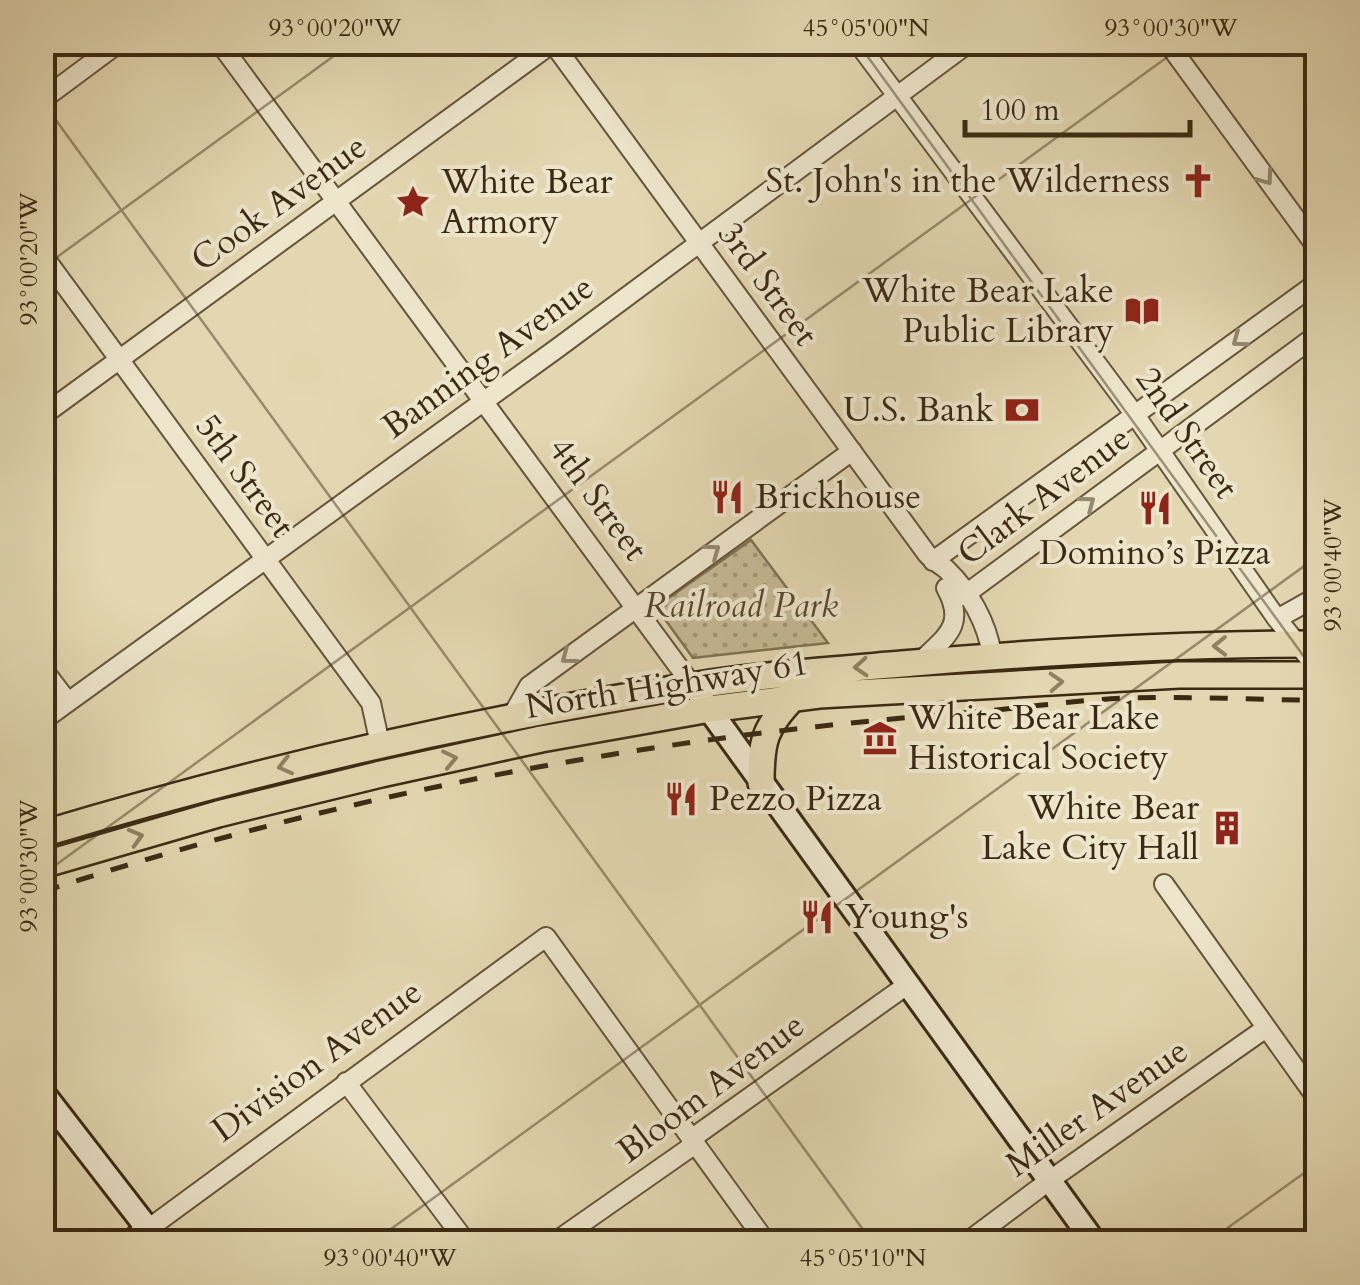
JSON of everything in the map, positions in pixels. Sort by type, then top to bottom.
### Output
[{"type":"main road","name":"North Highway 61","points":[[42,834],[222,782],[380,744],[512,716],[692,686],[810,670],[992,655],[1308,644]]},
{"type":"main road","points":[[959,687],[992,655]]},
{"type":"main road","name":"North Highway 61","points":[[42,865],[218,814],[355,780],[542,739],[710,709],[793,698],[959,687],[1318,672]]},
{"type":"main road","points":[[761,782],[763,740],[772,720],[793,698]]},
{"type":"main road","points":[[355,780],[374,767],[380,757],[380,744]]},
{"type":"street","points":[[42,100],[120,42]]},
{"type":"street","name":"4th Street","points":[[219,42],[710,709],[1094,1242]]},
{"type":"street","name":"2nd Street","points":[[858,42],[1160,449],[1277,619],[1308,644],[1318,672]]},
{"type":"street","name":"Banning Avenue","points":[[42,721],[970,42]]},
{"type":"street","points":[[1166,42],[1318,249]]},
{"type":"street","name":"Cook Avenue","points":[[42,416],[553,43]]},
{"type":"street","name":"3rd Street","points":[[553,43],[934,561],[945,568],[959,596],[989,634],[992,655]]},
{"type":"street","name":"5th Street","points":[[42,254],[371,703],[380,744]]},
{"type":"street","name":"Clark Avenue","points":[[934,561],[1318,282]]},
{"type":"street","name":"Clark Avenue","points":[[959,596],[1318,334]]},
{"type":"street","points":[[512,716],[529,686],[852,451]]},
{"type":"street","points":[[920,662],[952,630],[959,596]]},
{"type":"street","points":[[1277,619],[1318,596]]},
{"type":"street","points":[[42,668],[68,702]]},
{"type":"street","points":[[1164,884],[1318,1100]]},
{"type":"street","name":"Division Avenue","points":[[146,1238],[346,1082],[546,938],[694,1142]]},
{"type":"street","name":"Bloom Avenue","points":[[555,1242],[688,1149],[698,1134],[907,985]]},
{"type":"street","name":"Miller Avenue","points":[[966,1242],[1266,1028]]},
{"type":"street","points":[[346,1082],[466,1242]]},
{"type":"street","points":[[42,1092],[146,1238]]},
{"type":"street","points":[[694,1142],[766,1242]]},
{"type":"green space","name":"Railroad Park","points":[[751,540],[828,643],[693,658],[656,607]]},
{"type":"railway","points":[[42,892],[268,826],[382,799],[612,754],[845,724],[1087,701],[1318,700]]},
{"type":"place","name":"St. John's in the Wilderness","points":[[1198,181]]},
{"type":"place","name":"White Bear Armory","points":[[413,202]]},
{"type":"place","name":"White Bear Lake Public Library","points":[[1142,311]]},
{"type":"place","name":"U.S. Bank","points":[[1022,410]]},
{"type":"place","name":"Brickhouse","points":[[727,497]]},
{"type":"place","name":"Domino’s Pizza","points":[[1155,508]]},
{"type":"place","name":"White Bear Lake Historical Society","points":[[880,738]]},
{"type":"place","name":"Pezzo Pizza","points":[[681,799]]},
{"type":"place","name":"White Bear Lake City Hall","points":[[1227,828]]},
{"type":"place","name":"Young's","points":[[817,917]]}]
